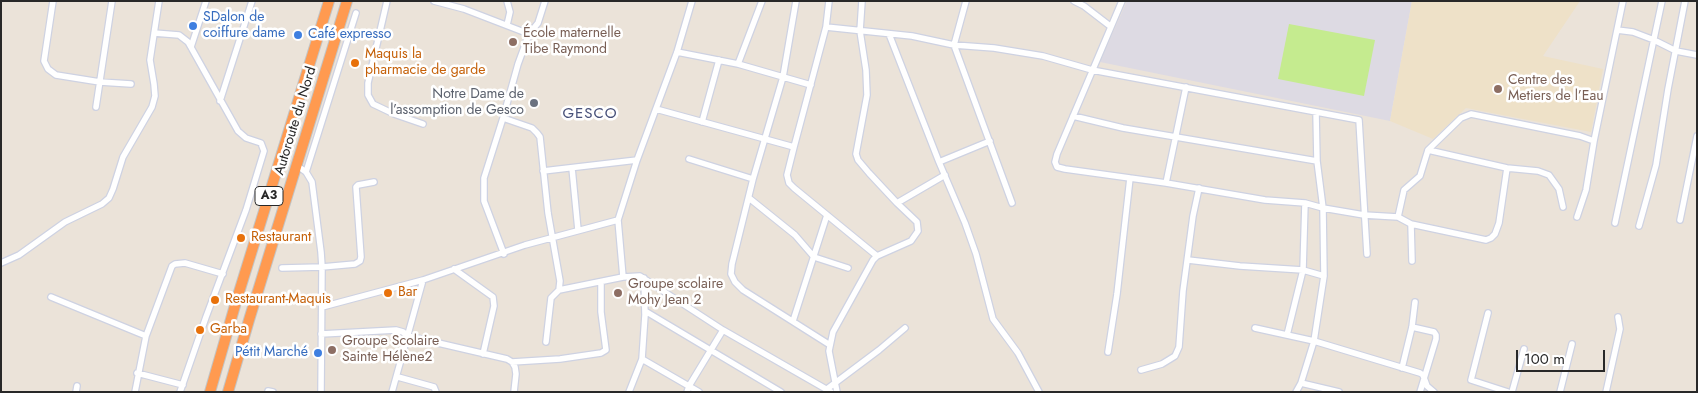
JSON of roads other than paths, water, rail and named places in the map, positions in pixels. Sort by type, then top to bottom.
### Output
[{"type":"highway","name":"Autoroute du Nord","points":[[210,392],[329,1]]},
{"type":"highway","name":"Autoroute du Nord","points":[[228,392],[347,1]]},
{"type":"highway","points":[[340,23],[356,1]]},
{"type":"street","points":[[53,1],[44,61],[48,69],[56,75],[100,82],[130,84]]},
{"type":"street","points":[[96,107],[112,1]]},
{"type":"street","points":[[1,263],[19,255],[65,222],[102,204],[109,198],[123,157],[153,102],[154,84],[150,60],[159,1]]},
{"type":"street","points":[[191,47],[206,1]]},
{"type":"street","points":[[220,101],[252,1]]},
{"type":"street","points":[[387,1],[368,83],[368,95],[373,104],[423,124]]},
{"type":"street","points":[[434,1],[464,9],[529,34]]},
{"type":"street","points":[[507,1],[510,12],[508,25]]},
{"type":"street","points":[[504,254],[488,211],[484,192],[484,178],[518,64],[529,34],[538,22],[545,1]]},
{"type":"street","points":[[623,277],[618,220],[637,160],[677,52],[692,1]]},
{"type":"street","points":[[738,64],[762,1]]},
{"type":"street","points":[[796,1],[783,77],[753,179],[732,264],[732,278],[744,290],[830,345]]},
{"type":"street","points":[[829,1],[826,27],[787,174],[789,183],[794,188],[878,256]]},
{"type":"street","points":[[837,392],[830,356],[830,345],[833,332],[846,306],[873,260],[911,241],[918,231],[917,222],[869,173],[858,160],[856,154],[867,95],[860,31],[862,1]]},
{"type":"street","points":[[966,1],[954,45],[1012,203]]},
{"type":"street","points":[[1074,1],[1084,6],[1110,26]]},
{"type":"street","points":[[1122,1],[1057,154],[1055,162],[1057,166],[1265,200],[1305,203],[1364,215],[1398,217],[1411,224],[1486,240],[1495,234],[1499,223],[1507,168]]},
{"type":"street","points":[[1577,217],[1586,190],[1594,141],[1623,1]]},
{"type":"street","points":[[1615,223],[1662,1]]},
{"type":"street","points":[[1639,226],[1656,165],[1666,98],[1686,1]]},
{"type":"street","points":[[306,172],[356,13]]},
{"type":"street","points":[[826,27],[912,36],[954,45],[994,48],[1043,56],[1092,70],[1356,119],[1360,122],[1367,254]]},
{"type":"street","points":[[1617,30],[1632,32],[1654,40],[1676,52],[1697,55]]},
{"type":"street","points":[[154,33],[184,38],[241,135],[260,143],[264,151],[246,210],[180,392]]},
{"type":"street","points":[[889,34],[970,238],[993,318],[1018,353],[1039,392]]},
{"type":"street","points":[[677,52],[738,64],[811,86]]},
{"type":"street","points":[[702,122],[719,60]]},
{"type":"street","points":[[1166,183],[1186,87]]},
{"type":"street","points":[[656,109],[794,147]]},
{"type":"street","points":[[1296,392],[1301,383],[1314,340],[1324,276],[1324,208],[1317,162],[1316,112]]},
{"type":"street","points":[[1398,217],[1404,190],[1420,176],[1428,150],[1461,118],[1471,114],[1580,136],[1594,141]]},
{"type":"street","points":[[1074,116],[1176,137],[1317,162]]},
{"type":"street","points":[[503,118],[532,128],[540,138],[552,237],[560,277],[559,290]]},
{"type":"street","points":[[1680,220],[1697,136]]},
{"type":"street","points":[[939,162],[990,141]]},
{"type":"street","points":[[1428,150],[1507,168],[1538,171],[1549,175],[1559,189],[1563,206]]},
{"type":"street","points":[[689,159],[753,179]]},
{"type":"street","points":[[543,171],[637,160]]},
{"type":"street","points":[[296,165],[306,172],[312,182],[322,267],[321,392]]},
{"type":"street","points":[[572,168],[578,230]]},
{"type":"street","points":[[897,203],[945,175]]},
{"type":"street","points":[[1108,352],[1118,285],[1130,178]]},
{"type":"street","points":[[282,268],[355,264],[361,260],[356,187],[374,182]]},
{"type":"street","points":[[1141,370],[1162,364],[1175,356],[1179,348],[1180,310],[1193,216],[1199,188]]},
{"type":"street","points":[[749,198],[795,235],[814,257],[848,268]]},
{"type":"street","points":[[1287,335],[1302,270],[1305,203]]},
{"type":"street","points":[[793,322],[827,215]]},
{"type":"street","points":[[322,307],[423,280],[504,254],[525,245],[618,220]]},
{"type":"street","points":[[1411,224],[1412,261]]},
{"type":"street","points":[[1188,260],[1302,270],[1324,276]]},
{"type":"street","points":[[134,392],[146,336],[168,274],[175,264],[185,263],[223,274]]},
{"type":"street","points":[[454,269],[492,297],[494,306],[483,354]]},
{"type":"street","points":[[546,342],[551,298],[559,290],[623,277],[640,276],[723,330],[829,390],[835,382],[880,350],[905,328]]},
{"type":"street","points":[[629,392],[642,359],[645,311],[644,278]]},
{"type":"street","points":[[392,392],[398,376],[423,280]]},
{"type":"street","points":[[322,334],[396,330],[408,336],[507,359],[512,362],[560,359],[601,353],[606,350],[601,312],[601,282]]},
{"type":"street","points":[[51,297],[146,336]]},
{"type":"street","points":[[1402,368],[1412,327],[1415,302]]},
{"type":"street","points":[[645,311],[781,392]]},
{"type":"street","points":[[1488,313],[1471,380],[1510,392],[1524,349]]},
{"type":"street","points":[[1606,392],[1620,329],[1618,317]]},
{"type":"street","points":[[1412,327],[1434,332],[1436,336],[1420,392]]},
{"type":"street","points":[[1255,328],[1314,340],[1423,375],[1427,386],[1434,392]]},
{"type":"street","points":[[688,389],[723,330]]},
{"type":"street","points":[[1560,392],[1572,344]]},
{"type":"street","points":[[642,359],[688,389],[699,392]]},
{"type":"street","points":[[512,362],[516,374],[514,392]]},
{"type":"street","points":[[137,373],[183,385]]},
{"type":"street","points":[[398,376],[434,387],[436,392]]},
{"type":"street","points":[[1301,383],[1339,392]]},
{"type":"street","points":[[268,391],[273,392]]},
{"type":"place","name":"SDalon de coiffure dame","points":[[193,26]]},
{"type":"place","name":"Café expresso","points":[[298,35]]},
{"type":"place","name":"École maternelle Tibe Raymond","points":[[513,42]]},
{"type":"place","name":"Maquis la pharmacie de garde","points":[[355,63]]},
{"type":"place","name":"Centre des Metiers de l’Eau","points":[[1498,89]]},
{"type":"place","name":"Notre Dame de l’assomption de Gesco","points":[[534,103]]},
{"type":"place","name":"Restaurant","points":[[241,238]]},
{"type":"place","name":"Bar","points":[[388,293]]},
{"type":"place","name":"Groupe scolaire Mohy Jean 2","points":[[618,293]]},
{"type":"place","name":"Restaurant-Maquis","points":[[215,300]]},
{"type":"place","name":"Garba","points":[[200,330]]},
{"type":"place","name":"Groupe Scolaire Sainte Hélène2","points":[[332,350]]},
{"type":"place","name":"Pétit Marché","points":[[318,353]]},
{"type":"district","name":"GESCO","points":[[590,114]]}]
